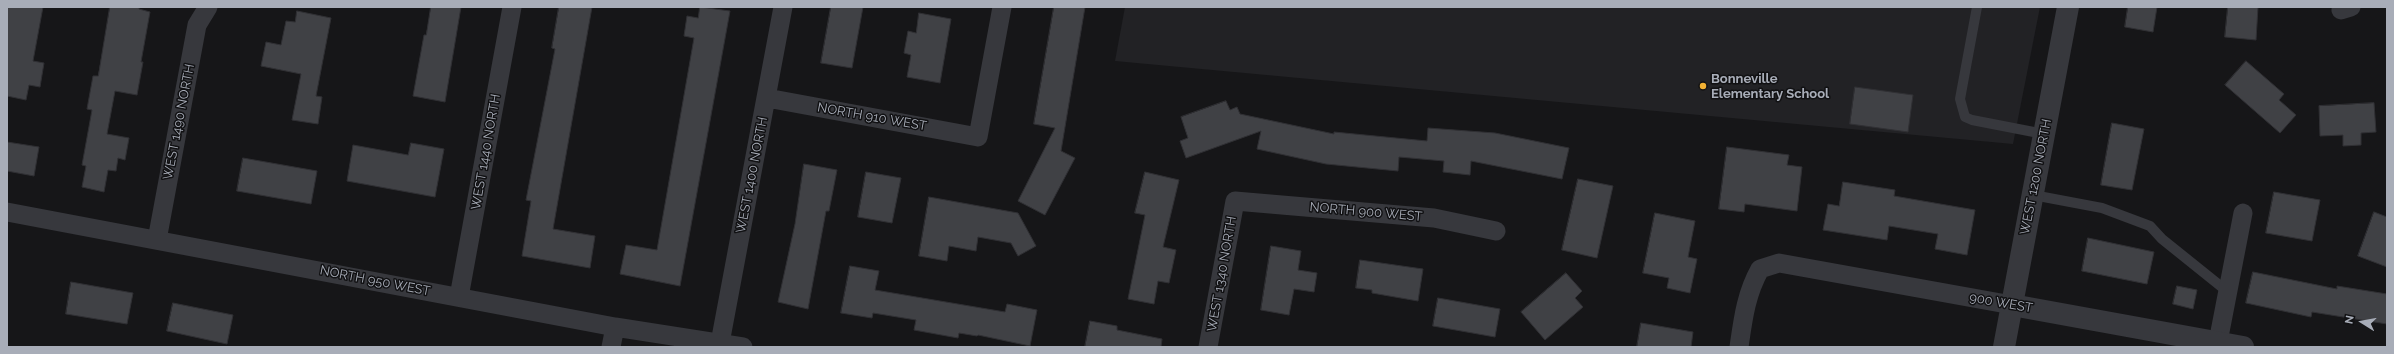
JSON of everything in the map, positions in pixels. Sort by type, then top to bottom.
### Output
[{"type":"street","name":"WEST 1490 NORTH","points":[[157,240],[197,25],[208,7]]},
{"type":"street","name":"WEST 1440 NORTH","points":[[459,297],[512,7]]},
{"type":"street","name":"WEST 1400 NORTH","points":[[720,343],[783,7]]},
{"type":"street","name":"NORTH 910 WEST","points":[[767,98],[978,136],[1002,7]]},
{"type":"street","name":"WEST 1200 NORTH","points":[[2004,347],[2068,7]]},
{"type":"street","name":"NORTH 900 WEST","points":[[1236,201],[1434,218],[1496,231]]},
{"type":"street","name":"WEST 1340 NORTH","points":[[1208,347],[1236,201]]},
{"type":"street","name":"NORTH 950 WEST","points":[[7,212],[614,327],[743,347]]},
{"type":"street","points":[[2218,342],[2243,213]]},
{"type":"street","name":"900 WEST","points":[[1739,347],[1745,306],[1751,286],[1760,268],[1779,263],[2243,347]]},
{"type":"street","points":[[611,347],[614,327]]},
{"type":"lane","points":[[1977,7],[1960,99],[1965,117],[1972,120],[2044,134]]},
{"type":"lane","points":[[2033,195],[2102,208],[2150,226],[2162,239],[2228,292]]},
{"type":"shaded area","name":"Bonneville Elementary School","points":[[1125,7],[2040,7],[2013,144],[1115,61]]},
{"type":"building","points":[[7,7],[43,7],[33,61],[44,63],[40,87],[29,85],[26,100],[7,96]]},
{"type":"building","points":[[110,7],[139,7],[139,9],[150,12],[137,95],[115,91],[107,134],[129,138],[125,160],[118,158],[116,171],[108,170],[104,192],[82,187],[86,166],[82,165],[92,110],[87,109],[93,76],[98,76]]},
{"type":"building","points":[[431,7],[461,7],[445,102],[413,96],[424,35],[426,35]]},
{"type":"building","points":[[559,7],[592,7],[553,229],[595,236],[590,268],[522,256],[531,201],[526,200],[555,49],[552,48]]},
{"type":"building","points":[[700,7],[730,11],[680,286],[620,274],[626,245],[657,250],[694,38],[684,36],[687,16],[698,18]]},
{"type":"building","points":[[831,7],[863,7],[852,68],[821,63]]},
{"type":"building","points":[[1054,7],[1085,7],[1061,151],[1075,158],[1045,215],[1018,201],[1055,128],[1034,124]]},
{"type":"building","points":[[2128,7],[2157,7],[2153,32],[2125,27]]},
{"type":"building","points":[[2228,7],[2258,7],[2256,40],[2225,37]]},
{"type":"building","points":[[297,11],[331,18],[316,96],[322,97],[318,124],[292,120],[301,74],[261,66],[266,42],[281,45],[286,21],[295,22]]},
{"type":"building","points":[[919,13],[951,19],[940,83],[907,77],[911,55],[904,53],[908,31],[916,33]]},
{"type":"building","points":[[2246,61],[2284,94],[2279,100],[2296,115],[2280,133],[2225,85]]},
{"type":"building","points":[[1855,87],[1913,95],[1908,132],[1850,124]]},
{"type":"building","points":[[1226,101],[1230,110],[1237,107],[1240,114],[1334,134],[1334,132],[1427,141],[1428,128],[1495,133],[1569,148],[1562,179],[1471,161],[1470,175],[1443,172],[1444,161],[1399,157],[1398,171],[1326,164],[1257,149],[1261,131],[1186,158],[1180,141],[1188,138],[1181,117]]},
{"type":"building","points":[[2374,103],[2376,132],[2361,133],[2361,145],[2343,146],[2343,135],[2320,136],[2319,106]]},
{"type":"building","points":[[2112,123],[2144,129],[2132,190],[2101,185]]},
{"type":"building","points":[[7,142],[39,147],[34,176],[7,171]]},
{"type":"building","points":[[411,143],[444,149],[435,197],[347,181],[353,145],[408,155]]},
{"type":"building","points":[[1727,147],[1789,155],[1787,165],[1802,167],[1797,211],[1745,204],[1744,212],[1719,209]]},
{"type":"building","points":[[243,158],[317,171],[311,204],[237,191]]},
{"type":"building","points":[[804,164],[837,170],[829,211],[826,211],[808,309],[778,302],[795,224]]},
{"type":"building","points":[[866,172],[901,178],[892,223],[858,217]]},
{"type":"building","points":[[1145,172],[1179,180],[1163,247],[1176,250],[1169,283],[1158,281],[1154,304],[1128,299],[1145,215],[1135,213]]},
{"type":"building","points":[[1578,179],[1613,186],[1597,258],[1562,250]]},
{"type":"building","points":[[1843,182],[1895,190],[1894,196],[1975,210],[1967,255],[1935,249],[1938,234],[1889,226],[1887,240],[1823,230],[1828,204],[1839,206]]},
{"type":"building","points":[[2274,192],[2320,200],[2312,241],[2266,233]]},
{"type":"building","points":[[929,197],[1018,213],[1036,246],[1018,256],[1011,243],[978,237],[976,251],[949,246],[947,261],[919,256]]},
{"type":"building","points":[[2374,212],[2387,217],[2387,267],[2358,256]]},
{"type":"building","points":[[1655,213],[1695,221],[1688,257],[1697,259],[1690,293],[1667,288],[1669,278],[1643,273]]},
{"type":"building","points":[[2088,238],[2154,252],[2147,284],[2082,271]]},
{"type":"building","points":[[1271,246],[1301,251],[1298,270],[1317,273],[1314,292],[1294,289],[1289,315],[1261,310]]},
{"type":"building","points":[[1360,260],[1423,269],[1418,301],[1372,293],[1372,290],[1356,288]]},
{"type":"building","points":[[850,266],[879,271],[875,290],[1005,312],[1007,304],[1037,310],[1030,346],[978,335],[959,333],[958,338],[914,330],[916,320],[873,313],[872,318],[841,313]]},
{"type":"building","points":[[2253,272],[2337,289],[2337,286],[2387,294],[2387,324],[2312,312],[2311,317],[2246,303]]},
{"type":"building","points":[[1566,273],[1582,291],[1575,298],[1583,307],[1545,340],[1521,312]]},
{"type":"building","points":[[71,282],[133,293],[127,324],[66,314]]},
{"type":"building","points":[[2177,286],[2197,290],[2193,309],[2173,304]]},
{"type":"building","points":[[1438,298],[1500,309],[1495,337],[1433,326]]},
{"type":"building","points":[[173,303],[233,315],[227,344],[167,331]]},
{"type":"building","points":[[1090,321],[1117,326],[1117,330],[1162,339],[1161,347],[1085,347]]},
{"type":"building","points":[[1641,323],[1693,332],[1691,347],[1637,347]]},
{"type":"place","name":"Bonneville Elementary School","points":[[1703,86]]}]
